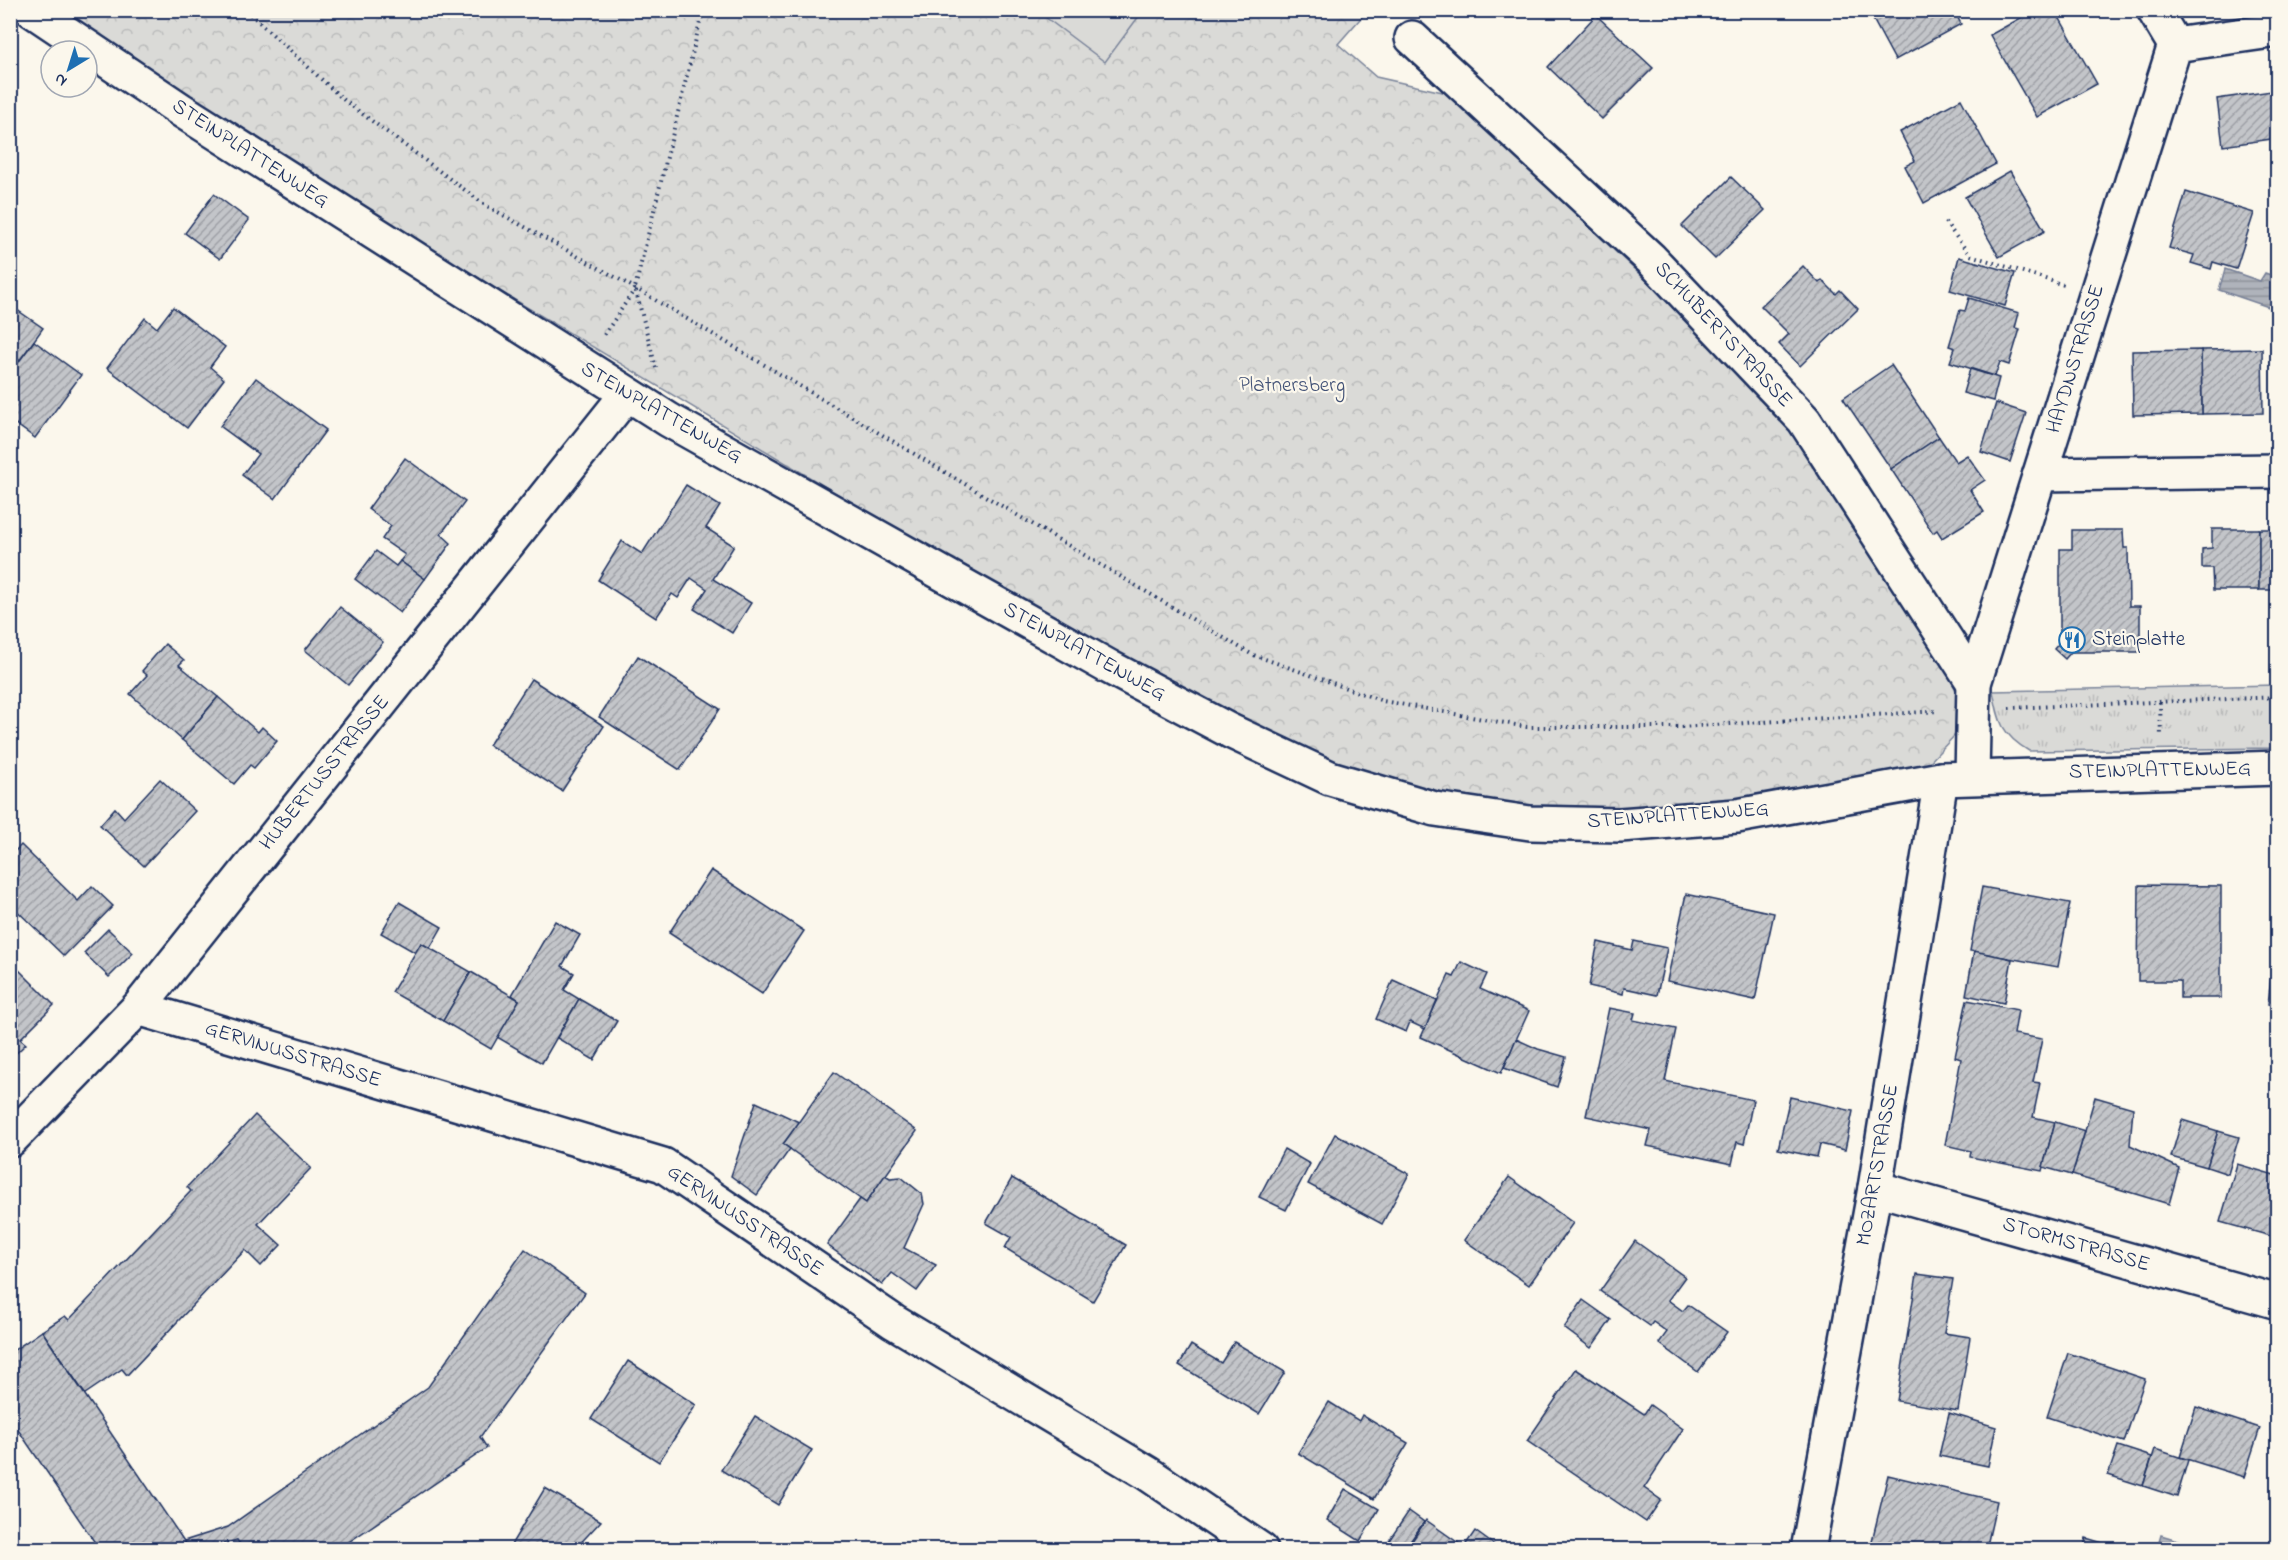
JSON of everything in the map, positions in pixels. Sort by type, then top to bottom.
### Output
[{"type":"street","name":"STEINPLATTENWEG","points":[[32,10],[181,110],[582,367],[669,420],[1109,667],[1230,732],[1330,778],[1435,809],[1530,823],[1620,825],[1737,816],[1957,778],[2277,768]]},
{"type":"street","points":[[2154,10],[2175,45],[2277,30]]},
{"type":"street","name":"SCHUBERTSTRASSE","points":[[1412,38],[1651,259],[1804,420],[1974,696]]},
{"type":"street","name":"HAYDNSTRASSE","points":[[1957,778],[1974,696],[2040,474],[2175,45]]},
{"type":"street","name":"HUBERTUSSTRASSE","points":[[10,1140],[138,1008],[627,394]]},
{"type":"street","points":[[2040,474],[2277,471]]},
{"type":"street","name":"MOZARTSTRASSE","points":[[1808,1550],[1875,1188],[1957,778]]},
{"type":"street","name":"GERVINUSSTRASSE","points":[[138,1008],[663,1165],[894,1322],[1147,1473],[1261,1550]]},
{"type":"street","name":"STORMSTRASSE","points":[[1875,1188],[2277,1302]]},
{"type":"path","points":[[246,10],[345,101],[484,205],[635,288],[1251,654],[1383,701],[1527,727],[1681,727],[1974,696],[2277,697]]},
{"type":"path","points":[[582,367],[635,288],[703,10]]},
{"type":"path","points":[[1945,222],[1970,255],[2096,296]]},
{"type":"path","points":[[635,288],[669,420]]},
{"type":"green space","points":[[1140,10],[1142,12],[1105,62],[1037,11]]},
{"type":"green space","name":"Platnersberg","points":[[59,11],[1367,11],[1338,44],[1376,77],[1447,93],[1701,332],[1790,428],[1935,652],[1956,690],[1956,734],[1925,767],[1710,810],[1493,806],[1400,786],[1311,756],[1088,639],[859,507],[415,240]]},
{"type":"green space","points":[[2277,685],[2277,748],[2029,751],[2007,733],[1997,711],[1993,691]]},
{"type":"shaded area","points":[[2225,269],[2260,281],[2265,273],[2277,277],[2277,310],[2219,290]]},
{"type":"shaded area","points":[[2161,1535],[2201,1547],[2200,1549],[2157,1549]]},
{"type":"building","points":[[1868,10],[1954,10],[1961,24],[1895,60]]},
{"type":"building","points":[[2035,10],[2055,10],[2097,84],[2037,117],[1990,35]]},
{"type":"building","points":[[1596,15],[1653,68],[1602,119],[1548,67]]},
{"type":"building","points":[[2278,90],[2278,138],[2223,146],[2217,99]]},
{"type":"building","points":[[1961,99],[1996,164],[1924,203],[1905,166],[1915,161],[1900,132]]},
{"type":"building","points":[[2010,171],[2045,231],[1999,257],[1965,197]]},
{"type":"building","points":[[1731,177],[1765,210],[1715,259],[1682,226]]},
{"type":"building","points":[[2186,192],[2254,213],[2236,269],[2213,262],[2211,269],[2191,263],[2194,255],[2169,248]]},
{"type":"building","points":[[214,194],[249,220],[220,259],[185,233]]},
{"type":"building","points":[[1959,257],[2015,273],[2005,306],[1950,290]]},
{"type":"building","points":[[1803,266],[1819,283],[1822,280],[1836,294],[1840,290],[1858,309],[1800,366],[1779,344],[1789,334],[1761,306]]},
{"type":"building","points":[[1969,298],[2019,313],[2015,328],[2020,329],[2009,365],[2000,362],[1995,376],[1950,362],[1955,348],[1949,346],[1960,310],[1965,311]]},
{"type":"building","points":[[10,305],[43,328],[10,374]]},
{"type":"building","points":[[173,307],[225,347],[210,367],[224,379],[187,428],[107,368],[145,318],[157,328]]},
{"type":"building","points":[[34,341],[81,375],[35,438],[10,420],[10,374]]},
{"type":"building","points":[[2262,349],[2263,413],[2202,414],[2201,350]]},
{"type":"building","points":[[2201,350],[2202,414],[2133,415],[2132,351]]},
{"type":"building","points":[[1891,365],[1939,437],[1891,469],[1843,398]]},
{"type":"building","points":[[1970,369],[1999,378],[1993,401],[1963,393]]},
{"type":"building","points":[[256,378],[326,430],[275,499],[242,475],[258,454],[220,426]]},
{"type":"building","points":[[1996,403],[2026,413],[2010,462],[1981,452]]},
{"type":"building","points":[[1939,437],[1956,462],[1967,455],[1985,480],[1970,490],[1984,512],[1942,538],[1937,530],[1933,533],[1891,469]]},
{"type":"building","points":[[405,458],[465,502],[441,534],[451,543],[425,579],[400,561],[405,555],[382,539],[391,526],[368,509]]},
{"type":"building","points":[[686,485],[720,506],[706,528],[734,546],[713,579],[751,603],[732,633],[694,609],[707,589],[691,578],[678,598],[672,594],[656,618],[598,580],[622,541],[642,554]]},
{"type":"building","points":[[2212,529],[2259,529],[2259,590],[2213,590],[2212,568],[2202,568],[2202,549],[2212,548]]},
{"type":"building","points":[[2259,529],[2278,529],[2278,590],[2259,590]]},
{"type":"building","points":[[2072,530],[2123,530],[2124,548],[2128,548],[2129,606],[2140,606],[2140,652],[2071,652],[2065,659],[2054,649],[2060,642],[2060,549],[2072,549]]},
{"type":"building","points":[[376,551],[396,566],[400,561],[425,579],[400,613],[355,579]]},
{"type":"building","points":[[340,607],[383,642],[348,685],[305,650]]},
{"type":"building","points":[[165,644],[184,660],[179,665],[218,697],[182,740],[130,694],[147,675],[142,671]]},
{"type":"building","points":[[638,656],[720,709],[680,770],[599,717]]},
{"type":"building","points":[[531,679],[604,726],[562,791],[489,745]]},
{"type":"building","points":[[218,697],[258,732],[262,727],[277,741],[254,768],[250,765],[234,784],[182,740]]},
{"type":"building","points":[[160,779],[195,811],[144,866],[100,825],[115,808],[124,818]]},
{"type":"building","points":[[21,845],[78,901],[92,886],[113,906],[64,956],[10,904],[10,856]]},
{"type":"building","points":[[711,870],[804,931],[762,994],[669,933]]},
{"type":"building","points":[[2139,885],[2221,886],[2221,998],[2180,998],[2180,981],[2138,981]]},
{"type":"building","points":[[1982,887],[2070,903],[2058,967],[1970,951]]},
{"type":"building","points":[[1686,894],[1774,913],[1755,1000],[1667,981]]},
{"type":"building","points":[[399,902],[442,927],[430,948],[421,943],[416,953],[381,933]]},
{"type":"building","points":[[555,921],[580,935],[562,966],[574,973],[564,990],[579,999],[542,1063],[497,1037],[519,1000],[512,995]]},
{"type":"building","points":[[108,929],[133,953],[109,977],[84,953]]},
{"type":"building","points":[[1634,941],[1667,948],[1657,995],[1624,988],[1623,994],[1589,986],[1598,942],[1632,950]]},
{"type":"building","points":[[2275,941],[2278,941],[2278,1005],[2268,1004]]},
{"type":"building","points":[[421,943],[471,972],[443,1021],[392,992]]},
{"type":"building","points":[[1974,951],[2012,959],[2004,1003],[1966,995]]},
{"type":"building","points":[[10,961],[54,1005],[20,1039],[26,1044],[10,1059]]},
{"type":"building","points":[[1461,962],[1487,974],[1480,989],[1529,1011],[1501,1073],[1421,1037],[1449,975],[1454,977]]},
{"type":"building","points":[[471,972],[519,1000],[491,1049],[443,1021]]},
{"type":"building","points":[[1393,980],[1437,1000],[1425,1029],[1410,1022],[1406,1032],[1376,1019]]},
{"type":"building","points":[[579,999],[617,1021],[594,1060],[557,1038]]},
{"type":"building","points":[[1967,1000],[2018,1010],[2014,1034],[2042,1039],[2033,1082],[2040,1083],[2033,1117],[2055,1122],[2042,1171],[1970,1157],[1971,1151],[1945,1145],[1961,1059],[1955,1057]]},
{"type":"building","points":[[1609,1008],[1635,1013],[1633,1020],[1676,1029],[1665,1081],[1753,1100],[1744,1144],[1737,1142],[1732,1164],[1647,1146],[1651,1130],[1586,1116]]},
{"type":"building","points":[[1516,1039],[1538,1049],[1566,1057],[1557,1087],[1504,1068]]},
{"type":"building","points":[[834,1072],[917,1131],[866,1203],[783,1144]]},
{"type":"building","points":[[1790,1097],[1853,1111],[1845,1150],[1820,1144],[1817,1157],[1778,1149]]},
{"type":"building","points":[[2095,1097],[2133,1108],[2130,1145],[2179,1168],[2169,1204],[2072,1175]]},
{"type":"building","points":[[756,1102],[799,1122],[783,1144],[790,1149],[757,1195],[731,1176]]},
{"type":"building","points":[[255,1115],[311,1168],[258,1224],[281,1245],[261,1266],[245,1250],[127,1375],[122,1369],[85,1394],[42,1331],[65,1316],[69,1320],[191,1191],[187,1187]]},
{"type":"building","points":[[2182,1120],[2218,1131],[2207,1167],[2171,1157]]},
{"type":"building","points":[[2055,1122],[2085,1131],[2072,1175],[2043,1167]]},
{"type":"building","points":[[2218,1131],[2239,1137],[2228,1174],[2207,1167]]},
{"type":"building","points":[[1335,1134],[1409,1174],[1382,1224],[1308,1184]]},
{"type":"building","points":[[1284,1149],[1310,1164],[1286,1210],[1259,1197]]},
{"type":"building","points":[[2237,1164],[2278,1176],[2278,1238],[2220,1222]]},
{"type":"building","points":[[885,1175],[890,1178],[901,1177],[922,1194],[924,1204],[904,1248],[936,1265],[917,1291],[892,1273],[882,1285],[827,1245],[860,1199],[866,1203]]},
{"type":"building","points":[[1509,1177],[1573,1223],[1529,1285],[1464,1240]]},
{"type":"building","points":[[1012,1178],[1126,1245],[1093,1301],[1005,1248],[1011,1237],[986,1223]]},
{"type":"building","points":[[1635,1241],[1685,1277],[1668,1300],[1683,1311],[1688,1305],[1727,1332],[1698,1372],[1659,1343],[1667,1332],[1653,1322],[1650,1326],[1600,1291]]},
{"type":"building","points":[[525,1249],[585,1293],[480,1437],[487,1448],[337,1550],[244,1550],[237,1540],[205,1550],[190,1550],[184,1541],[228,1527],[428,1387]]},
{"type":"building","points":[[1917,1274],[1953,1279],[1944,1333],[1970,1337],[1958,1411],[1897,1401]]},
{"type":"building","points":[[1583,1300],[1611,1320],[1591,1348],[1564,1328]]},
{"type":"building","points":[[42,1331],[190,1550],[100,1550],[10,1418],[10,1353]]},
{"type":"building","points":[[1234,1342],[1285,1372],[1259,1414],[1179,1365],[1191,1345],[1221,1363]]},
{"type":"building","points":[[2068,1353],[2145,1379],[2124,1442],[2047,1417]]},
{"type":"building","points":[[628,1361],[696,1405],[659,1462],[591,1419]]},
{"type":"building","points":[[1576,1369],[1644,1414],[1650,1405],[1683,1429],[1644,1488],[1661,1500],[1646,1522],[1527,1441]]},
{"type":"building","points":[[1329,1402],[1359,1421],[1362,1415],[1408,1443],[1374,1499],[1298,1453]]},
{"type":"building","points":[[2196,1407],[2260,1428],[2244,1477],[2180,1457]]},
{"type":"building","points":[[1949,1413],[1996,1427],[1988,1466],[1939,1456]]},
{"type":"building","points":[[755,1416],[812,1450],[778,1505],[721,1470]]},
{"type":"building","points":[[2118,1446],[2152,1457],[2143,1486],[2108,1475]]},
{"type":"building","points":[[2155,1449],[2188,1460],[2177,1497],[2143,1486]]},
{"type":"building","points":[[1888,1475],[1997,1501],[1986,1550],[1890,1550],[1871,1545]]},
{"type":"building","points":[[545,1488],[601,1521],[574,1550],[508,1550]]},
{"type":"building","points":[[1345,1489],[1379,1509],[1360,1541],[1327,1520]]},
{"type":"building","points":[[1409,1511],[1424,1522],[1404,1550],[1399,1550],[1388,1542]]},
{"type":"building","points":[[1426,1520],[1464,1547],[1462,1550],[1406,1550]]},
{"type":"building","points":[[1475,1531],[1501,1550],[1462,1550]]},
{"type":"building","points":[[2086,1538],[2113,1546],[2112,1550],[2083,1550]]},
{"type":"place","name":"Steinplatte","points":[[2072,640]]}]
